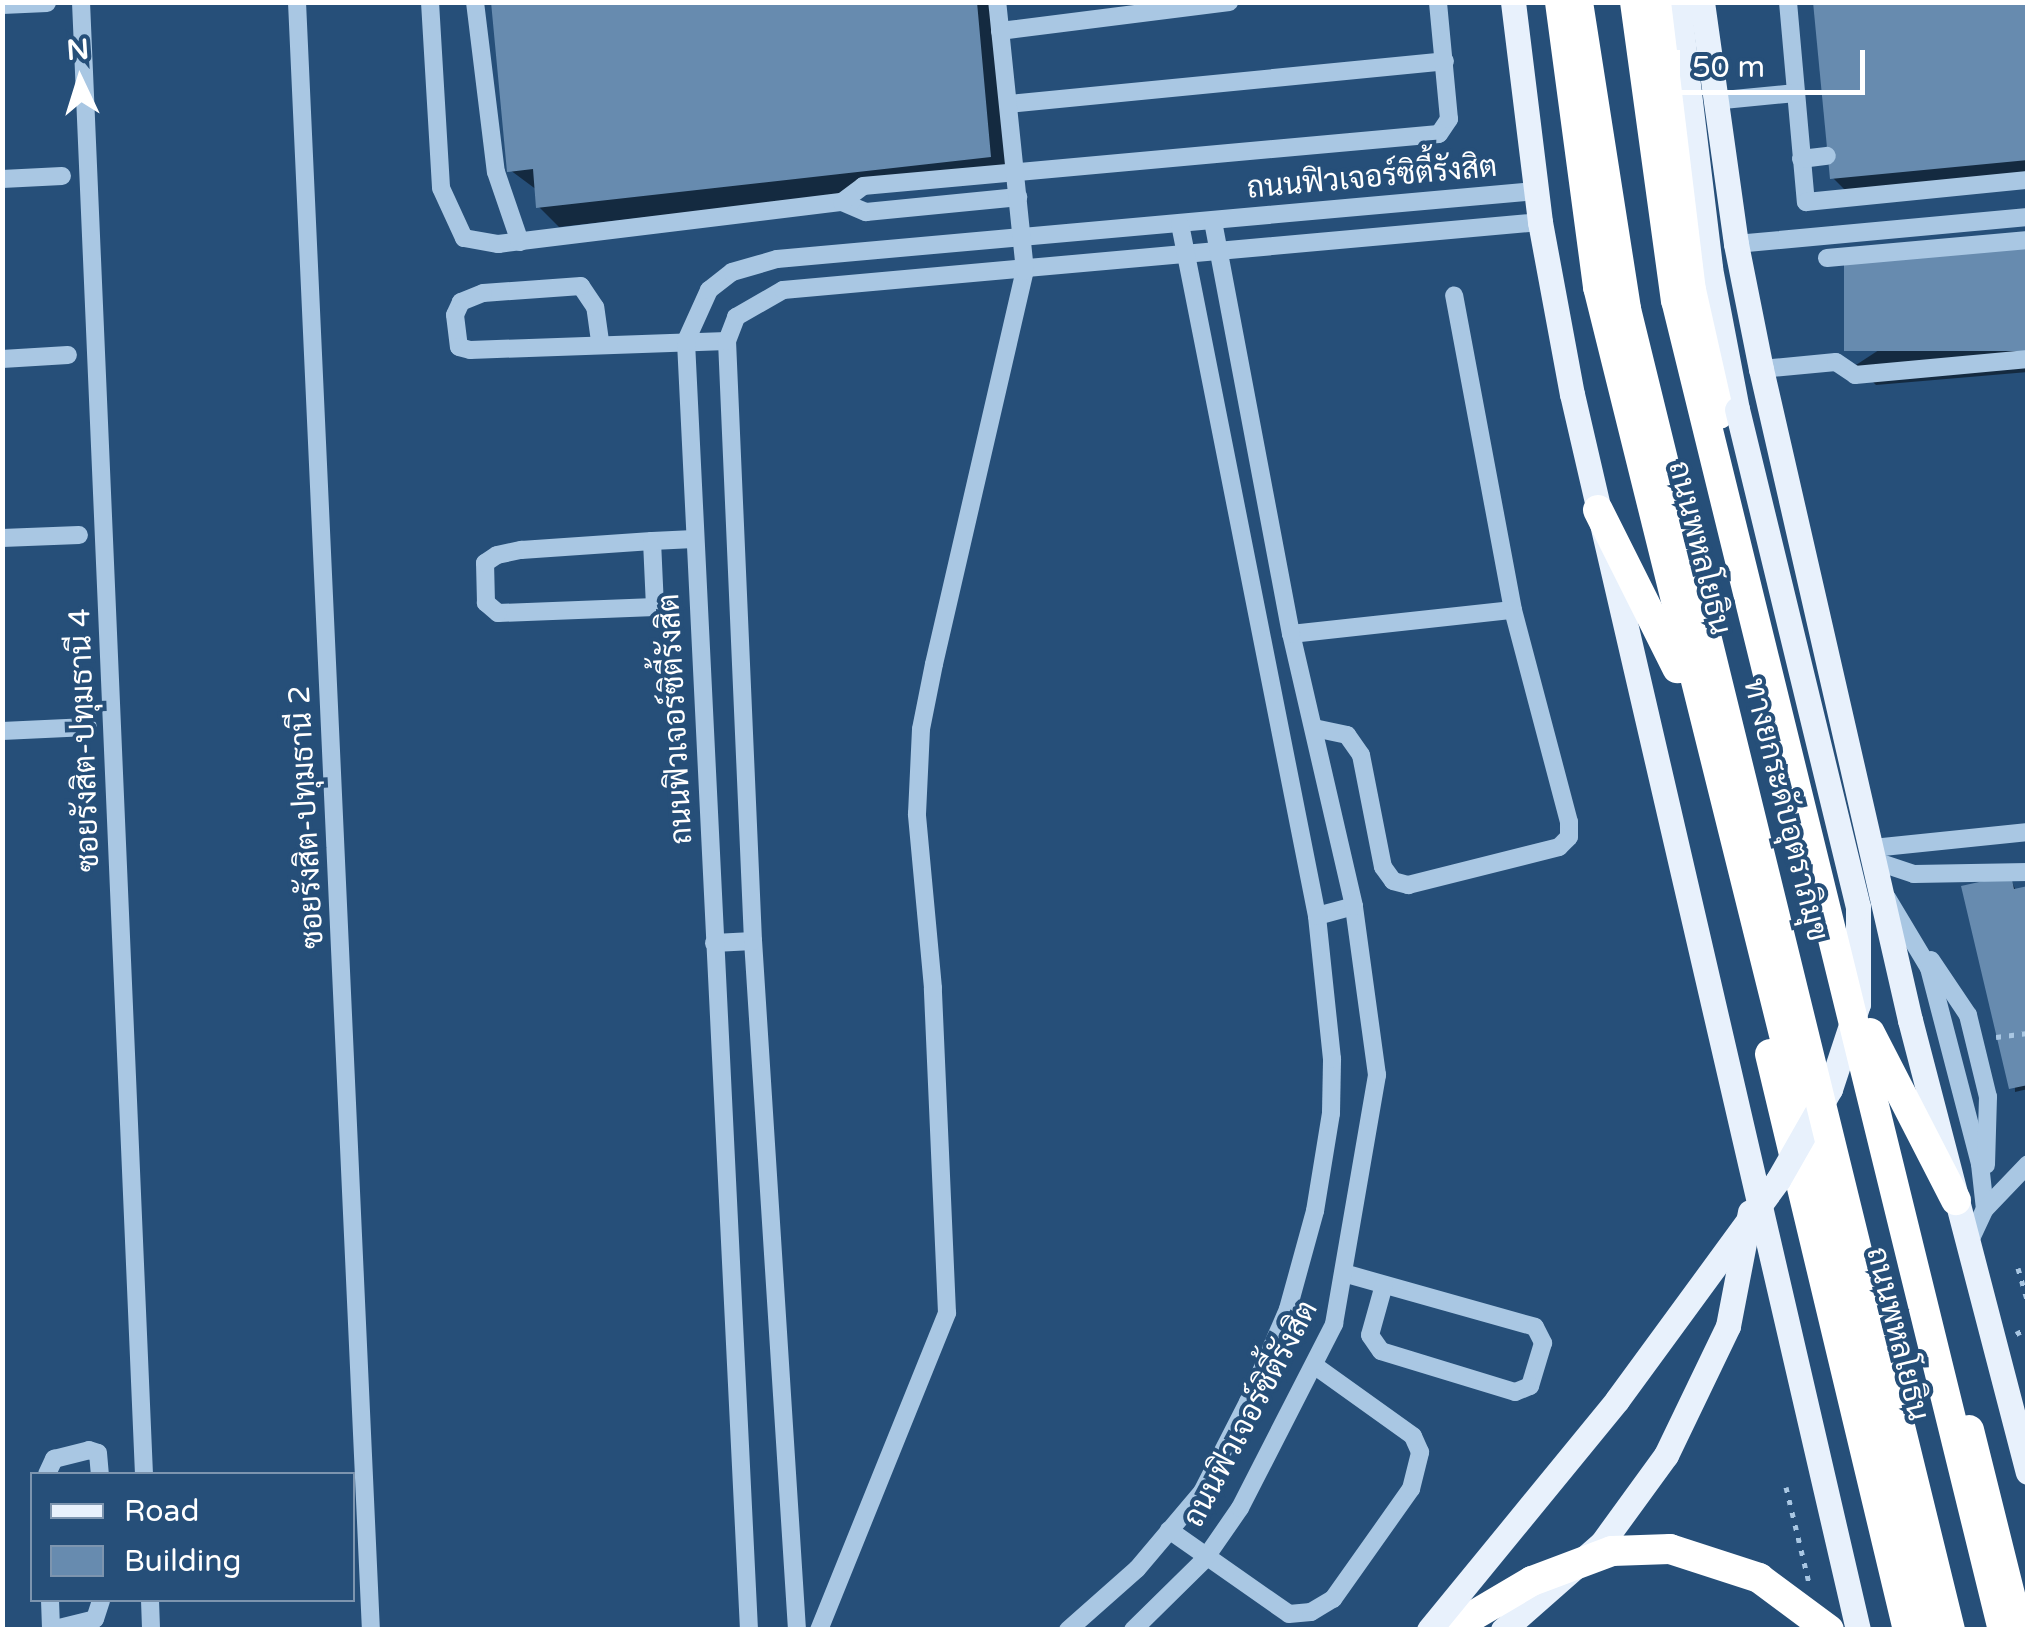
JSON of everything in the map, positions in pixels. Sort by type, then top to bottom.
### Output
[{"type":"highway","name":"ถนนพหลโยธิน","points":[[1560,2],[1598,287],[1932,1630]]},
{"type":"highway","name":"ทางยกระดับอุตราภิมุข","points":[[1578,2],[1626,309],[1950,1630]]},
{"type":"highway","name":"ทางยกระดับอุตราภิมุข","points":[[1636,2],[1676,300],[2003,1630]]},
{"type":"highway","name":"ถนนพหลโยธิน","points":[[1656,2],[1691,290],[2019,1630]]},
{"type":"highway","points":[[1652,505],[1677,668],[1908,1630]]},
{"type":"highway","points":[[1598,510],[1677,668]]},
{"type":"highway","points":[[1870,1033],[1975,1201]]},
{"type":"highway","points":[[1448,1630],[1532,1582],[1612,1551],[1670,1549],[1759,1578],[1829,1630]]},
{"type":"highway","points":[[1483,1630],[1532,1582]]},
{"type":"main road","points":[[1501,2],[1517,48]]},
{"type":"main road","points":[[1513,2],[1540,222],[1598,510],[1858,1630]]},
{"type":"main road","points":[[1428,1630],[1617,1400],[1778,1180],[1830,1089],[1858,1004],[1858,907],[1737,409],[1710,268],[1678,2]]},
{"type":"main road","points":[[1702,2],[1713,101],[1761,369],[1880,889],[1975,1201],[1968,1245],[2028,1472]]},
{"type":"main road","points":[[1504,1630],[1602,1543],[1666,1456],[1728,1326],[1753,1186]]},
{"type":"street","name":"ซอยรังสิต-ปทุมธานี 4","points":[[82,2],[144,1472]]},
{"type":"street","name":"ซอยรังสิต-ปทุมธานี 2","points":[[297,2],[371,1630]]},
{"type":"street","points":[[430,2],[448,212],[464,238],[520,242],[842,202],[866,212],[1018,197]]},
{"type":"street","points":[[475,2],[496,172],[520,242]]},
{"type":"street","points":[[819,1630],[946,1313],[934,1007],[918,814],[921,729],[1025,271],[997,2]]},
{"type":"street","points":[[1000,31],[1229,2]]},
{"type":"street","points":[[842,202],[863,186],[1439,134],[1449,119],[1438,2]]},
{"type":"street","points":[[1788,2],[1806,202],[2028,180]]},
{"type":"street","points":[[2,5],[46,3]]},
{"type":"street","points":[[1009,104],[1445,61]]},
{"type":"street","points":[[1713,101],[1796,93]]},
{"type":"street","points":[[1802,159],[1828,156]]},
{"type":"street","points":[[2,180],[62,176]]},
{"type":"street","name":"ถนนฟิวเจอร์ซิตี้รังสิต","points":[[748,1630],[686,341],[709,290],[732,272],[778,259],[1536,191]]},
{"type":"street","points":[[1736,244],[2028,217]]},
{"type":"street","name":"ถนนฟิวเจอร์ซิตี้รังสิต","points":[[1133,1630],[1204,1560],[1240,1508],[1334,1324],[1347,1274],[1377,1075],[1354,906],[1291,634],[1214,221]]},
{"type":"street","name":"ถนนฟิวเจอร์ซิตี้รังสิต","points":[[726,341],[736,317],[783,290],[1540,222]]},
{"type":"street","name":"ถนนฟิวเจอร์ซิตี้รังสิต","points":[[1068,1630],[1202,1492],[1248,1402],[1288,1309],[1316,1211],[1332,1059],[1317,916],[1180,224]]},
{"type":"street","points":[[1827,258],[2028,240]]},
{"type":"street","points":[[600,341],[595,307],[581,286],[483,293],[462,302],[454,316],[459,348],[470,350],[600,341],[726,341],[753,941],[797,1630]]},
{"type":"street","points":[[1314,728],[1347,735],[1361,756],[1383,867],[1393,881],[1408,885],[1559,847],[1569,837],[1513,610],[1454,295]]},
{"type":"street","points":[[2,359],[68,355]]},
{"type":"street","points":[[1761,369],[1836,362],[1855,374],[2028,359]]},
{"type":"street","points":[[2,538],[79,535]]},
{"type":"street","points":[[652,541],[654,607],[498,614],[486,602],[485,563],[497,555],[652,541],[694,539]]},
{"type":"street","points":[[1291,634],[1513,610]]},
{"type":"street","points":[[2,731],[88,727]]},
{"type":"street","points":[[1874,854],[2028,832]]},
{"type":"street","points":[[1874,854],[1914,874],[2028,872]]},
{"type":"street","points":[[1880,889],[1968,1015],[1988,1097],[1975,1201]]},
{"type":"street","points":[[1317,916],[1354,906]]},
{"type":"street","points":[[1916,940],[1934,985],[1975,1201]]},
{"type":"street","points":[[714,942],[753,941]]},
{"type":"street","points":[[1975,1201],[2027,1165]]},
{"type":"street","points":[[1334,1324],[1370,1335],[1381,1351],[1515,1392],[1530,1386],[1543,1343],[1535,1327],[1347,1274]]},
{"type":"street","points":[[1370,1335],[1384,1285]]},
{"type":"street","points":[[1169,1530],[1204,1560],[1289,1614],[1311,1612],[1333,1599],[1411,1489],[1420,1467],[1413,1436],[1314,1366]]},
{"type":"street","points":[[49,1472],[54,1458],[89,1450],[98,1453],[100,1472]]},
{"type":"street","points":[[50,1602],[51,1630],[95,1618],[100,1602]]},
{"type":"street","points":[[150,1602],[151,1630]]},
{"type":"path","points":[[2018,1268],[2028,1304]]},
{"type":"path","points":[[1786,1487],[1812,1594]]},
{"type":"building","points":[[491,2],[977,2],[991,157],[536,208],[533,169],[507,172]]},
{"type":"building","points":[[1813,2],[2028,2],[2028,160],[1830,179]]},
{"type":"building","points":[[1844,249],[2028,249],[2028,351],[1844,351]]},
{"type":"building","points":[[2011,875],[2014,889],[2028,886],[2028,1085],[2009,1089],[1961,886]]}]
